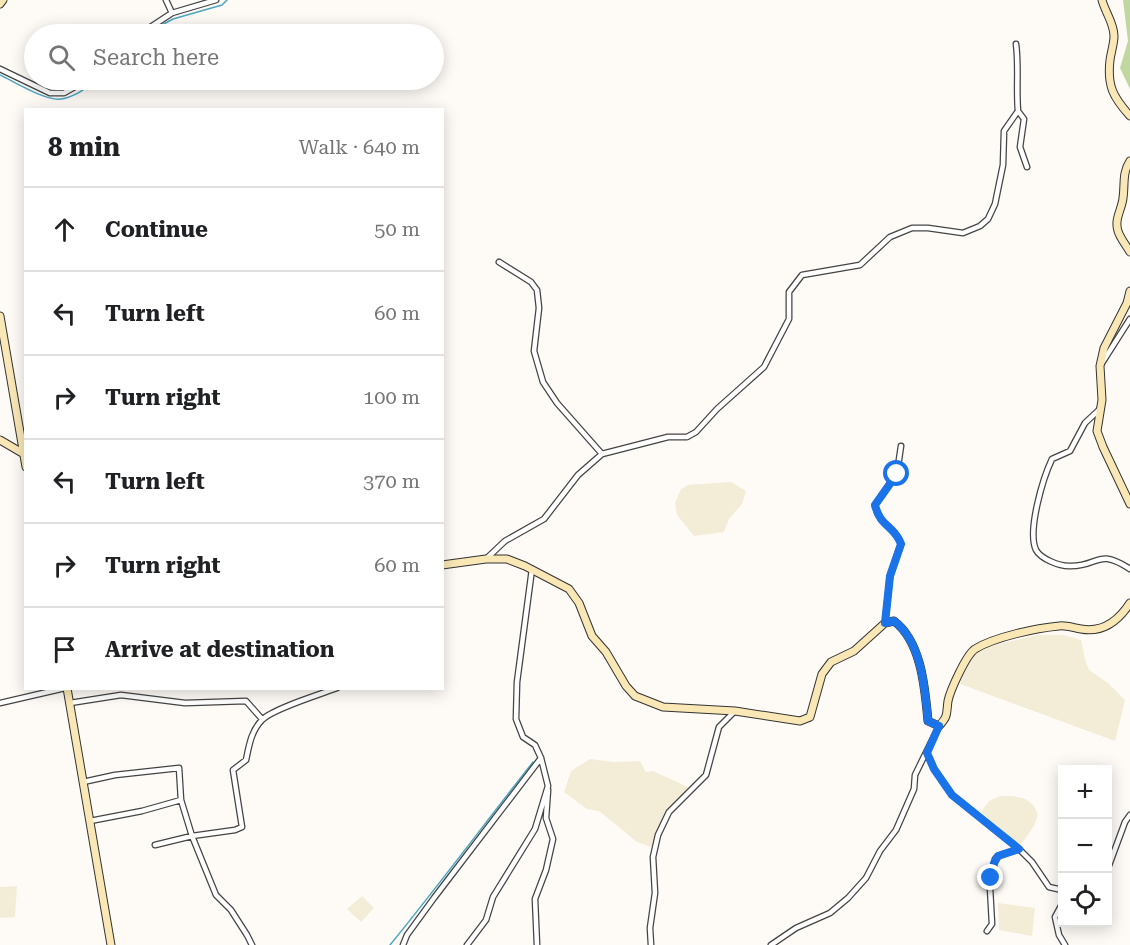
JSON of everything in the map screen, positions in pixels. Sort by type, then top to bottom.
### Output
[{"type":"street","points":[[0,4],[3,0]]},
{"type":"street","points":[[166,0],[172,14]]},
{"type":"street","points":[[156,24],[172,14],[216,0]]},
{"type":"street","points":[[1102,0],[1112,21],[1114,37],[1110,61],[1110,81],[1114,98],[1130,116]]},
{"type":"street","points":[[1016,44],[1018,111],[1024,119],[1020,147],[1027,167]]},
{"type":"street","points":[[0,69],[24,81]]},
{"type":"street","points":[[44,90],[50,93],[64,93],[69,90]]},
{"type":"street","points":[[486,559],[505,541],[544,519],[578,475],[602,454],[668,437],[687,437],[696,432],[717,409],[764,367],[789,319],[789,292],[802,275],[860,265],[890,237],[912,228],[963,233],[980,226],[988,219],[995,204],[1004,165],[1004,131],[1018,111]]},
{"type":"street","points":[[1130,161],[1126,166],[1123,179],[1123,199],[1117,220],[1117,230],[1130,252]]},
{"type":"street","points":[[499,262],[531,282],[537,290],[539,308],[534,351],[543,382],[557,403],[602,454]]},
{"type":"street","points":[[1130,291],[1127,303],[1104,348],[1100,366],[1102,400],[1097,431],[1102,447],[1130,504]]},
{"type":"street","points":[[0,316],[24,454]]},
{"type":"street","points":[[1100,366],[1130,319]]},
{"type":"street","points":[[1101,408],[1085,423],[1070,451],[1052,459],[1043,478],[1037,503],[1034,535],[1036,550],[1046,560],[1068,566],[1104,557],[1116,560],[1130,569]]},
{"type":"street","points":[[0,440],[24,454]]},
{"type":"street","points":[[885,623],[890,576],[901,544],[894,531],[878,518],[875,505],[897,474],[901,446]]},
{"type":"street","points":[[444,565],[486,559],[507,559],[532,569],[569,589],[579,603],[592,636],[616,667],[626,686],[635,696],[663,707],[735,711],[800,721],[810,717],[822,674],[831,662],[854,651],[885,623],[894,621],[901,626],[911,644],[924,678],[928,721],[939,726]]},
{"type":"street","points":[[532,569],[517,682],[516,719],[523,737],[535,745],[541,758],[549,797],[546,818],[553,839],[546,870],[535,899],[537,945]]},
{"type":"street","points":[[771,945],[796,928],[830,913],[866,878],[880,851],[896,830],[914,789],[915,775],[921,760],[927,753],[939,726],[947,717],[948,700],[967,658],[974,650],[1025,632],[1062,625],[1085,630],[1103,628],[1121,617],[1130,603]]},
{"type":"street","points":[[0,703],[57,690]]},
{"type":"street","points":[[67,690],[111,945]]},
{"type":"street","points":[[155,846],[192,836],[242,827],[233,770],[246,760],[251,737],[262,719],[332,690]]},
{"type":"street","points":[[70,703],[121,695],[185,703],[246,702],[262,719]]},
{"type":"street","points":[[651,945],[650,928],[656,893],[652,857],[658,835],[669,812],[706,775],[719,728],[735,711]]},
{"type":"street","points":[[927,753],[934,769],[952,795],[1019,849],[1032,862],[1049,887],[1058,889]]},
{"type":"street","points":[[403,945],[407,935],[434,898],[541,758]]},
{"type":"street","points":[[83,782],[115,775],[179,768],[181,800],[192,836],[216,895],[231,910],[248,934],[252,945]]},
{"type":"street","points":[[467,945],[486,920],[493,897],[534,830],[548,786]]},
{"type":"street","points":[[90,821],[142,811],[181,800]]},
{"type":"street","points":[[1112,855],[1130,815]]},
{"type":"street","points":[[987,931],[992,924],[990,888],[995,859],[1019,849]]},
{"type":"street","points":[[1058,911],[1055,917],[1059,935],[1065,945]]},
{"type":"shaded area","points":[[731,482],[746,491],[742,504],[729,519],[724,532],[694,536],[677,515],[675,503],[681,489],[688,485]]},
{"type":"shaded area","points":[[1037,635],[1063,635],[1081,640],[1089,670],[1108,683],[1125,700],[1115,741],[960,684],[969,660],[976,652],[994,645]]},
{"type":"shaded area","points":[[590,759],[614,762],[640,761],[646,772],[653,771],[690,788],[668,809],[651,847],[637,842],[599,811],[587,809],[564,792],[571,771]]},
{"type":"shaded area","points":[[1000,796],[1026,799],[1034,806],[1038,815],[1034,826],[1020,846],[981,812],[989,801]]},
{"type":"shaded area","points":[[17,886],[15,917],[0,918],[0,887]]},
{"type":"shaded area","points":[[362,896],[374,908],[361,922],[347,909]]},
{"type":"shaded area","points":[[998,903],[1035,908],[1032,936],[999,930]]},
{"type":"green space","points":[[1123,0],[1130,0],[1130,89],[1120,68],[1128,41]]},
{"type":"waterway","points":[[164,24],[173,19],[222,5],[227,0]]},
{"type":"waterway","points":[[0,75],[24,87]]},
{"type":"waterway","points":[[31,90],[54,99],[71,96],[83,90]]},
{"type":"waterway","points":[[390,945],[533,762]]},
{"type":"route","points":[[897,474],[875,505],[878,518],[894,531],[901,544],[890,576],[885,623],[894,621],[901,626],[911,644],[924,678],[928,721],[939,726],[927,753],[934,769],[952,795],[1019,849],[995,859],[991,878]]}]
